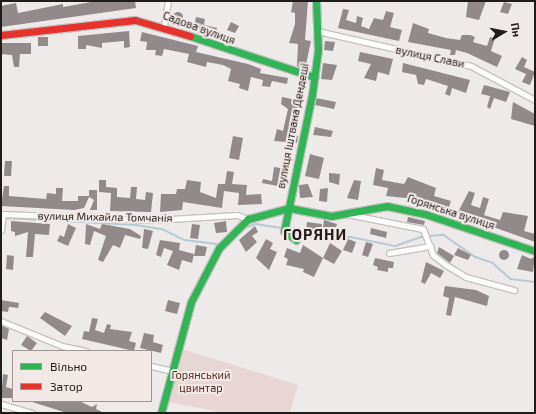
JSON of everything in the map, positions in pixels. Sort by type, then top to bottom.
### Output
[{"type":"street","points":[[164,26],[168,1]]},
{"type":"street","name":"вулиця Іштвана Дендеші","points":[[296,240],[284,235],[314,77],[317,31],[316,1]]},
{"type":"street","name":"Садова вулиця","points":[[1,35],[130,20],[164,26],[237,54],[314,77]]},
{"type":"street","name":"вулиця Слави","points":[[317,31],[471,66],[498,77],[535,100]]},
{"type":"street","name":"Горянська вулиця","points":[[289,208],[320,215],[347,214],[378,206],[403,208],[535,251]]},
{"type":"street","points":[[161,413],[173,371],[182,327],[197,290],[225,240],[248,219],[289,208]]},
{"type":"street","name":"вулиця Михайла Томчанія","points":[[1,230],[2,214],[153,220],[237,215],[248,219]]},
{"type":"street","points":[[347,214],[423,229],[428,236],[433,255],[466,277],[514,290]]},
{"type":"street","points":[[389,253],[430,246]]},
{"type":"street","points":[[1,321],[62,346],[80,350]]},
{"type":"street","points":[[152,366],[173,371]]},
{"type":"street","points":[[1,404],[32,413]]},
{"type":"green space","name":"Горянський цвинтар","points":[[182,349],[298,385],[290,413],[224,413],[169,402]]},
{"type":"building","points":[[135,1],[136,8],[1,27],[1,6],[16,3],[18,13],[63,4],[63,7],[91,2]]},
{"type":"building","points":[[293,1],[308,1],[305,40],[311,41],[305,69],[297,66],[298,44],[289,43],[295,24],[295,13],[291,12]]},
{"type":"building","points":[[468,1],[486,1],[479,20],[466,17]]},
{"type":"building","points":[[504,2],[512,4],[508,14],[500,12]]},
{"type":"building","points":[[343,9],[349,10],[346,20],[356,23],[357,16],[363,18],[361,26],[369,29],[374,18],[383,20],[386,11],[394,13],[390,27],[402,30],[399,41],[338,28]]},
{"type":"building","points":[[176,12],[180,12],[182,13],[182,21],[176,22],[173,19],[173,15]]},
{"type":"building","points":[[196,17],[205,19],[204,25],[217,28],[215,35],[194,27]]},
{"type":"building","points":[[231,22],[239,26],[235,33],[227,30]]},
{"type":"building","points":[[413,23],[429,29],[428,33],[446,38],[460,40],[462,35],[470,35],[475,37],[473,42],[487,46],[490,37],[495,38],[491,51],[502,56],[497,67],[467,53],[456,50],[455,55],[450,55],[451,50],[408,42]]},
{"type":"building","points":[[129,31],[130,47],[124,48],[124,41],[102,43],[102,48],[86,45],[86,49],[78,49],[78,36]]},
{"type":"building","points":[[142,32],[198,46],[196,52],[248,64],[261,69],[260,73],[288,78],[287,84],[272,81],[270,87],[262,86],[263,80],[251,77],[248,91],[239,88],[240,84],[228,81],[231,69],[223,65],[207,62],[206,67],[187,62],[189,54],[164,49],[162,56],[155,55],[156,50],[146,50],[147,42],[140,41]]},
{"type":"building","points":[[38,37],[48,37],[48,46],[38,46]]},
{"type":"building","points":[[325,41],[335,42],[333,51],[324,50]]},
{"type":"building","points":[[1,43],[31,43],[31,54],[20,54],[19,67],[14,67],[12,55],[1,54]]},
{"type":"building","points":[[360,52],[393,59],[389,75],[378,72],[376,81],[364,78],[371,64],[358,61]]},
{"type":"building","points":[[522,57],[527,60],[524,67],[535,72],[530,85],[522,82],[526,74],[515,69]]},
{"type":"building","points":[[323,63],[337,65],[332,80],[321,79]]},
{"type":"building","points":[[403,63],[470,80],[466,93],[452,88],[450,96],[445,94],[448,86],[426,79],[424,85],[418,84],[416,75],[402,72]]},
{"type":"building","points":[[484,85],[510,92],[506,102],[494,98],[490,109],[487,107],[490,96],[481,94]]},
{"type":"building","points":[[282,97],[301,101],[294,134],[298,136],[297,143],[274,141],[277,129],[283,131],[288,109],[281,104]]},
{"type":"building","points":[[316,98],[336,102],[334,109],[315,105]]},
{"type":"building","points":[[513,102],[535,114],[535,126],[511,119]]},
{"type":"building","points":[[315,127],[333,131],[331,137],[313,135]]},
{"type":"building","points":[[233,136],[243,138],[239,160],[229,158]]},
{"type":"building","points":[[310,154],[324,158],[319,179],[305,176]]},
{"type":"building","points":[[5,161],[12,161],[11,176],[4,176]]},
{"type":"building","points":[[274,167],[286,169],[283,187],[262,183],[263,179],[272,181]]},
{"type":"building","points":[[376,168],[384,170],[382,180],[404,184],[408,177],[436,188],[434,196],[451,201],[448,210],[415,199],[386,196],[388,188],[373,185]]},
{"type":"building","points":[[227,171],[234,172],[232,184],[247,185],[246,195],[261,194],[262,204],[238,205],[239,193],[224,191],[222,208],[183,202],[182,210],[160,212],[161,194],[176,194],[177,189],[185,189],[187,180],[201,182],[200,192],[216,198],[218,184],[225,184]]},
{"type":"building","points":[[329,173],[340,174],[339,185],[329,182]]},
{"type":"building","points":[[99,180],[106,180],[106,187],[117,188],[117,197],[130,198],[131,187],[137,187],[136,199],[145,200],[146,192],[153,193],[151,212],[110,211],[111,193],[99,192]]},
{"type":"building","points":[[354,180],[361,181],[358,200],[347,198]]},
{"type":"building","points":[[308,184],[313,197],[300,198],[299,185]]},
{"type":"building","points":[[4,186],[9,186],[9,196],[46,199],[47,193],[56,194],[56,188],[63,188],[62,201],[78,201],[78,196],[89,196],[89,190],[97,190],[97,210],[90,210],[94,200],[89,197],[84,208],[74,210],[1,206]]},
{"type":"building","points":[[328,188],[327,202],[319,201],[320,189]]},
{"type":"building","points":[[469,191],[475,193],[471,205],[480,208],[483,197],[489,199],[484,215],[500,220],[503,212],[528,216],[524,231],[535,234],[535,242],[457,214]]},
{"type":"building","points":[[408,217],[425,221],[424,225],[407,222]]},
{"type":"building","points":[[324,220],[337,224],[335,231],[323,227]]},
{"type":"building","points":[[11,221],[50,224],[49,235],[35,234],[33,257],[26,257],[28,232],[15,236],[15,232],[11,231]]},
{"type":"building","points":[[226,221],[227,232],[216,233],[214,223]]},
{"type":"building","points":[[307,222],[322,224],[321,231],[306,230]]},
{"type":"building","points":[[68,224],[76,228],[68,246],[57,241],[60,235],[64,237]]},
{"type":"building","points":[[86,224],[100,229],[102,224],[130,229],[141,236],[140,239],[125,235],[120,248],[113,245],[103,262],[98,260],[106,236],[94,231],[90,245],[85,244]]},
{"type":"building","points":[[192,224],[200,225],[198,239],[190,238]]},
{"type":"building","points":[[255,226],[258,232],[252,236],[257,242],[246,252],[239,240]]},
{"type":"building","points":[[371,228],[387,232],[386,238],[370,234]]},
{"type":"building","points":[[144,229],[153,231],[148,249],[142,248]]},
{"type":"building","points":[[266,239],[273,243],[270,249],[277,252],[269,270],[256,258]]},
{"type":"building","points":[[348,239],[356,242],[352,253],[343,250]]},
{"type":"building","points":[[160,240],[180,243],[179,250],[194,254],[192,263],[182,260],[179,270],[167,265],[173,251],[164,248],[161,257],[156,255]]},
{"type":"building","points":[[366,242],[373,244],[368,257],[362,255]]},
{"type":"building","points":[[330,243],[342,251],[334,264],[323,258]]},
{"type":"building","points":[[196,245],[207,247],[205,256],[194,256]]},
{"type":"building","points":[[303,245],[323,258],[314,277],[303,272],[304,269],[286,265],[288,259],[284,257],[287,248],[300,253]]},
{"type":"building","points":[[439,247],[454,256],[450,263],[437,253]]},
{"type":"building","points":[[458,248],[471,255],[468,260],[454,255]]},
{"type":"building","points":[[502,250],[506,250],[508,251],[508,259],[502,260],[499,257],[499,253]]},
{"type":"building","points":[[7,255],[14,256],[13,270],[6,269]]},
{"type":"building","points":[[522,255],[531,259],[535,256],[533,272],[517,269]]},
{"type":"building","points":[[375,258],[394,262],[393,268],[388,268],[388,272],[377,270],[378,267],[373,265]]},
{"type":"building","points":[[426,262],[444,271],[440,278],[431,273],[425,284],[421,282]]},
{"type":"building","points":[[445,286],[476,290],[489,296],[487,306],[455,297],[451,316],[446,315],[449,298],[443,296]]},
{"type":"building","points":[[1,300],[19,303],[18,308],[9,307],[8,312],[1,311]]},
{"type":"building","points":[[168,300],[180,303],[177,314],[165,311]]},
{"type":"building","points":[[45,312],[72,326],[65,336],[40,318]]},
{"type":"building","points":[[92,318],[98,319],[95,330],[104,333],[107,324],[111,325],[110,329],[132,332],[129,341],[136,343],[134,350],[82,339],[84,331],[89,332]]},
{"type":"building","points":[[1,325],[9,329],[7,340],[1,338]]},
{"type":"building","points":[[144,333],[154,335],[153,342],[163,345],[161,353],[140,348]]},
{"type":"building","points":[[27,336],[37,343],[32,350],[21,345]]},
{"type":"building","points":[[3,374],[8,375],[6,387],[12,389],[12,398],[1,398]]},
{"type":"building","points":[[32,402],[81,402],[92,407],[97,404],[96,409],[104,413],[67,413]]},
{"type":"waterway","points":[[5,218],[136,225],[162,229],[185,240],[217,244]]},
{"type":"waterway","points":[[242,229],[256,224],[280,228]]},
{"type":"waterway","points":[[287,230],[320,240],[351,237],[395,246],[424,236]]},
{"type":"waterway","points":[[428,236],[444,235],[476,257],[493,263],[511,279],[535,282]]},
{"type":"traffic: fast","points":[[296,240],[284,231],[312,95],[318,50],[316,1]]},
{"type":"traffic: fast","points":[[190,36],[314,77]]},
{"type":"traffic: fast","points":[[161,413],[191,302],[219,248],[248,219],[289,208],[331,216],[387,206],[425,214],[535,251]]},
{"type":"traffic: jam","points":[[1,35],[135,20],[190,36]]},
{"type":"district","name":"ГОРЯНИ","points":[[315,235]]}]
